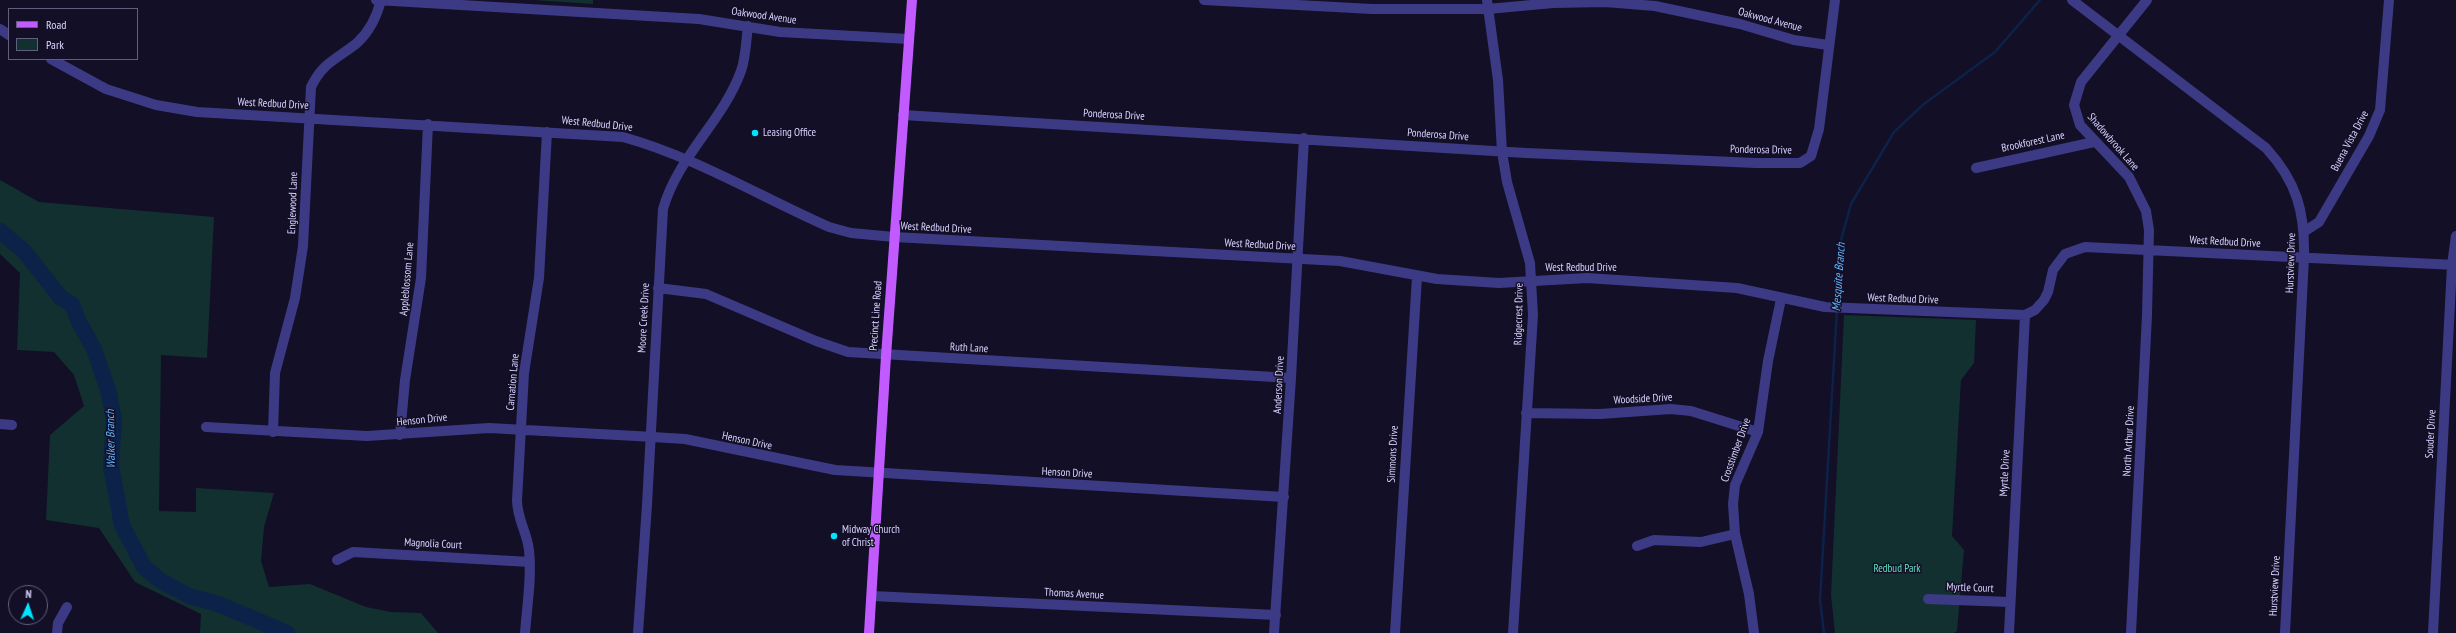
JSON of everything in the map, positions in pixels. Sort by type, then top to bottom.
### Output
[{"type":"main road","name":"Precinct Line Road","points":[[869,633],[894,237],[912,0]]},
{"type":"street","name":"Oakwood Avenue","points":[[376,0],[699,20],[748,26],[780,32],[910,39]]},
{"type":"street","name":"Englewood Lane","points":[[272,432],[275,373],[294,298],[304,246],[308,117],[311,87],[318,74],[325,66],[357,42],[367,32],[381,0]]},
{"type":"street","name":"Oakwood Avenue","points":[[1204,0],[1372,9],[1488,4],[1605,2],[1655,6],[1740,24],[1794,40],[1828,45]]},
{"type":"street","name":"Ponderosa Drive","points":[[903,115],[1304,138],[1502,152],[1756,163],[1800,163],[1811,156],[1819,129],[1828,45],[1835,0]]},
{"type":"street","name":"Hurstview Drive","points":[[2072,0],[2266,148],[2286,173],[2300,204],[2305,231],[2285,633]]},
{"type":"street","name":"Shadowbrook Lane","points":[[2147,0],[2081,82],[2075,93],[2075,115],[2080,126],[2129,177],[2139,194],[2146,211],[2149,230],[2149,250]]},
{"type":"street","name":"Buena Vista Drive","points":[[2305,231],[2319,222],[2369,136],[2380,110],[2389,0]]},
{"type":"street","name":"Ridgecrest Drive","points":[[1488,4],[1498,80],[1502,152],[1507,182],[1530,263],[1532,280],[1533,315],[1513,633]]},
{"type":"street","name":"Moore Creek Drive","points":[[638,633],[651,437],[663,209],[667,193],[685,159],[723,104],[741,71],[748,26]]},
{"type":"street","name":"West Redbud Drive","points":[[53,60],[106,89],[156,105],[197,112],[428,124],[623,137],[658,148],[685,159],[829,227],[851,233],[894,237],[1298,259],[1372,265],[1417,277],[1499,282],[1587,278],[1737,288],[1781,299],[1825,307],[2025,315],[2035,310],[2044,300],[2048,292],[2053,270],[2065,254],[2085,248],[2454,265]]},
{"type":"street","name":"Appleblossom Lane","points":[[400,435],[405,380],[421,278],[428,124]]},
{"type":"street","name":"Carnation Lane","points":[[525,633],[530,562],[528,541],[517,510],[524,373],[539,278],[547,132]]},
{"type":"street","name":"Anderson Drive","points":[[1274,633],[1284,497],[1304,138]]},
{"type":"street","name":"Brookforest Lane","points":[[1976,168],[2094,142]]},
{"type":"street","name":"Souder Drive","points":[[2433,633],[2456,236]]},
{"type":"street","name":"North Arthur Drive","points":[[2131,633],[2149,250]]},
{"type":"street","name":"Simmons Drive","points":[[1394,633],[1417,277]]},
{"type":"street","name":"Ruth Lane","points":[[658,288],[706,294],[816,341],[848,352],[886,356],[1291,378]]},
{"type":"street","name":"Crosstimber Drive","points":[[1754,633],[1749,594],[1735,534],[1733,504],[1735,485],[1758,432],[1768,361],[1781,299]]},
{"type":"street","name":"Myrtle Drive","points":[[2009,633],[2025,315]]},
{"type":"street","name":"Woodside Drive","points":[[1526,413],[1600,414],[1671,409],[1691,411],[1758,432]]},
{"type":"street","points":[[0,424],[12,424]]},
{"type":"street","name":"Henson Drive","points":[[206,427],[272,432],[367,436],[400,435],[470,428],[521,429],[651,437],[685,440],[809,466],[879,474],[1284,497]]},
{"type":"street","points":[[1637,546],[1654,540],[1701,542],[1735,534]]},
{"type":"street","name":"Magnolia Court","points":[[337,560],[353,552],[530,562]]},
{"type":"street","name":"Thomas Avenue","points":[[872,596],[1276,616]]},
{"type":"street","name":"Myrtle Court","points":[[1928,599],[2010,602]]},
{"type":"street","points":[[57,633],[58,623],[67,608]]},
{"type":"green space","points":[[534,0],[593,0],[593,4]]},
{"type":"green space","points":[[0,180],[39,202],[214,217],[207,358],[161,355],[159,511],[196,512],[196,488],[274,493],[264,527],[261,561],[269,587],[310,584],[366,607],[391,612],[421,613],[438,633],[200,633],[201,614],[135,582],[99,528],[46,520],[50,435],[84,406],[74,375],[54,352],[17,350],[20,273],[0,254]]},
{"type":"green space","name":"Redbud Park","points":[[1844,315],[1976,320],[1974,363],[1961,380],[1952,536],[1964,550],[1957,631],[1954,633],[1835,633],[1831,595]]},
{"type":"waterway","name":"Mesquite Branch","points":[[1838,304],[1841,240],[1851,204],[1894,132],[1924,104],[1995,52],[2040,0]]},
{"type":"waterway","name":"Walker Branch","points":[[0,231],[24,251],[61,298],[72,304],[78,320],[94,349],[109,393],[114,421],[111,466],[122,525],[144,567],[161,581],[189,596],[218,604],[287,633]]},
{"type":"waterway","name":"Mesquite Branch","points":[[1824,633],[1820,600],[1837,309]]},
{"type":"place","name":"Leasing Office","points":[[755,133]]},
{"type":"place","name":"Midway Church of Christ","points":[[834,536]]}]
